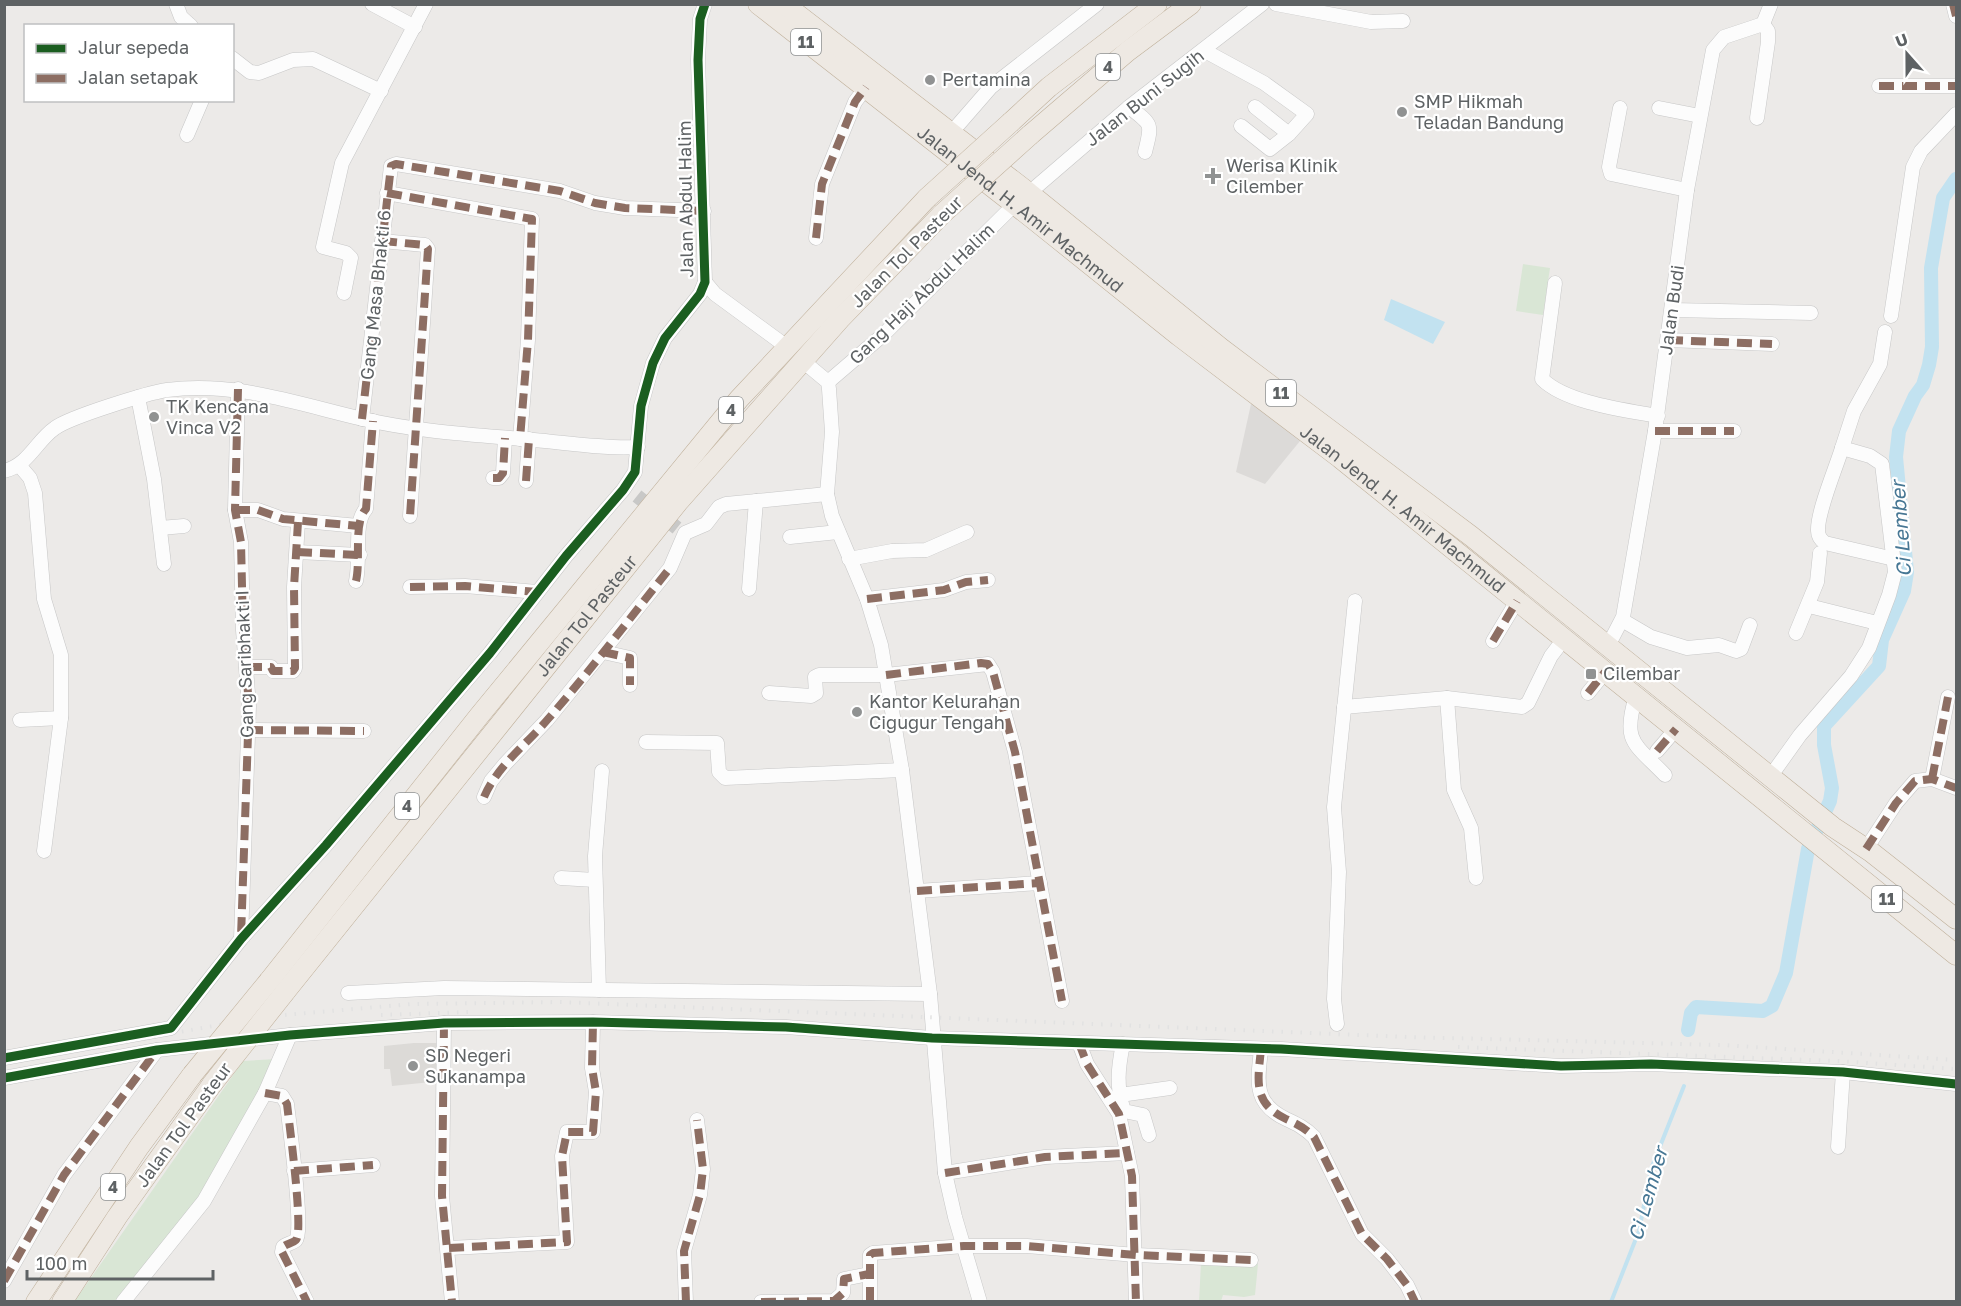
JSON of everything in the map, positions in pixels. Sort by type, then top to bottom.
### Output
[{"type":"highway","name":"Jalan Jend. H. Amir Machmud","points":[[758,4],[862,94],[1022,199],[1471,536],[1813,810],[1867,857]]},
{"type":"highway","name":"Jalan Tol Pasteur","points":[[36,1302],[139,1147],[192,1075],[277,986],[555,639],[739,399],[927,198],[1049,87],[1157,4]]},
{"type":"highway","name":"Jalan Tol Pasteur","points":[[555,639],[757,410],[840,319],[942,214],[1128,51],[1191,4]]},
{"type":"highway","name":"Jalan Jend. H. Amir Machmud","points":[[789,6],[951,133],[1022,199],[1956,955]]},
{"type":"highway","points":[[1459,553],[1471,536]]},
{"type":"highway","name":"11","points":[[1817,841],[1867,857],[1956,919]]},
{"type":"highway","name":"11","points":[[1867,857],[1892,884],[1956,933]]},
{"type":"highway","name":"Jalan Tol Pasteur","points":[[62,1302],[117,1217],[213,1083],[277,986]]},
{"type":"street","points":[[176,4],[181,17],[189,24]]},
{"type":"street","points":[[372,4],[415,27]]},
{"type":"street","points":[[344,293],[351,258],[346,253],[323,247],[342,164],[426,4]]},
{"type":"street","name":"Jalan Abdul Halim","points":[[4,1058],[171,1028],[241,939],[326,845],[490,653],[537,592],[623,490],[635,472],[641,406],[653,363],[665,338],[700,294],[705,282],[699,60],[700,19],[705,4]]},
{"type":"street","points":[[951,133],[991,87],[1097,4]]},
{"type":"street","name":"Jalan Buni Sugih","points":[[1022,199],[1129,107],[1205,51],[1262,4]]},
{"type":"street","points":[[1276,4],[1371,22],[1403,21]]},
{"type":"street","points":[[1757,118],[1768,42],[1768,31],[1763,24],[1771,4]]},
{"type":"street","points":[[1953,4],[1956,16]]},
{"type":"street","name":"Jalan Budi","points":[[1608,646],[1622,620],[1656,431],[1687,190],[1713,50],[1719,40],[1763,24]]},
{"type":"street","points":[[1205,51],[1264,83],[1305,110],[1307,114],[1289,134],[1270,149],[1241,126]]},
{"type":"street","points":[[234,60],[250,72],[259,73],[293,60],[313,59],[381,91]]},
{"type":"street","points":[[1879,86],[1956,86]]},
{"type":"street","points":[[816,238],[822,184],[862,94]]},
{"type":"street","points":[[187,135],[201,102]]},
{"type":"street","points":[[1129,107],[1149,121],[1151,126],[1145,152]]},
{"type":"street","points":[[1255,107],[1289,134]]},
{"type":"street","points":[[1620,108],[1609,167],[1611,174],[1687,190]]},
{"type":"street","points":[[1659,108],[1700,116]]},
{"type":"street","points":[[1891,315],[1912,167],[1921,151],[1956,114]]},
{"type":"street","name":"Gang Masa Bhakti 6","points":[[358,526],[361,514],[366,509],[368,420],[388,171],[396,164],[560,191],[595,203],[625,208],[704,211]]},
{"type":"street","points":[[387,193],[532,219],[524,439],[525,481]]},
{"type":"street","name":"Gang Haji Abdul Halim","points":[[828,382],[884,334],[1022,199]]},
{"type":"street","points":[[382,241],[425,245],[428,249],[410,516]]},
{"type":"street","points":[[705,282],[715,294],[778,340]]},
{"type":"street","points":[[1556,284],[1542,379],[1578,399],[1658,416]]},
{"type":"street","points":[[1672,310],[1811,313]]},
{"type":"street","points":[[1886,332],[1880,364],[1854,411],[1818,530],[1820,539],[1825,543],[1894,560]]},
{"type":"street","points":[[1668,340],[1772,344]]},
{"type":"street","points":[[810,368],[828,382],[832,432],[827,494],[837,532],[867,599],[881,645],[902,770],[930,994],[945,1173],[980,1302]]},
{"type":"street","points":[[4,471],[19,465],[55,428],[138,397],[169,390],[238,390],[368,420],[417,428],[505,438],[638,447]]},
{"type":"street","name":"Gang Saribhakti I","points":[[238,390],[235,510],[241,542],[248,730],[241,939]]},
{"type":"street","points":[[138,397],[154,479],[164,564]]},
{"type":"street","points":[[1656,431],[1734,431]]},
{"type":"street","points":[[493,478],[499,478],[503,473],[505,438]]},
{"type":"street","points":[[1770,777],[1806,728],[1851,676],[1869,648],[1895,572],[1882,464],[1870,456],[1842,448]]},
{"type":"street","points":[[19,465],[30,478],[35,493],[44,599],[61,655],[61,718],[44,851]]},
{"type":"street","points":[[623,490],[637,496]]},
{"type":"street","points":[[484,797],[491,781],[547,720],[670,568],[681,530],[706,524],[719,507],[726,504],[827,494]]},
{"type":"street","points":[[749,589],[756,501]]},
{"type":"street","points":[[235,510],[258,510],[272,517],[298,522],[338,522],[358,526],[360,555],[356,581]]},
{"type":"street","points":[[247,667],[271,668],[273,671],[288,672],[295,668],[294,587],[298,522]]},
{"type":"street","points":[[159,528],[184,526]]},
{"type":"street","points":[[790,537],[837,532]]},
{"type":"street","points":[[849,559],[892,551],[926,550],[967,532]]},
{"type":"street","points":[[297,552],[360,555]]},
{"type":"street","points":[[1796,633],[1809,606],[1816,582],[1820,553]]},
{"type":"street","points":[[867,599],[944,590],[966,582],[988,580]]},
{"type":"street","points":[[410,587],[465,586],[537,592]]},
{"type":"street","points":[[1337,1024],[1335,999],[1339,872],[1334,807],[1355,601]]},
{"type":"street","points":[[1493,641],[1517,601]]},
{"type":"street","points":[[1809,606],[1877,623]]},
{"type":"street","points":[[1622,620],[1651,637],[1687,648],[1719,645],[1736,651],[1741,649],[1750,625]]},
{"type":"street","points":[[1344,707],[1447,698],[1516,708],[1525,706],[1551,656],[1564,639]]},
{"type":"street","points":[[603,652],[630,658],[630,685]]},
{"type":"street","points":[[769,693],[813,696],[816,693],[817,675],[886,675],[988,664],[993,672],[1016,752],[1062,1001]]},
{"type":"street","points":[[1588,693],[1605,672]]},
{"type":"street","points":[[1636,696],[1629,723],[1632,741],[1665,776]]},
{"type":"street","points":[[1932,779],[1948,697]]},
{"type":"street","points":[[1447,698],[1454,790],[1471,828],[1476,878]]},
{"type":"street","points":[[20,720],[61,718]]},
{"type":"street","points":[[1657,751],[1676,729]]},
{"type":"street","points":[[248,730],[364,731]]},
{"type":"street","points":[[646,742],[717,743],[718,772],[720,777],[724,778],[902,770]]},
{"type":"street","points":[[599,990],[595,880],[602,771]]},
{"type":"street","points":[[1867,857],[1911,784],[1918,780],[1932,779],[1956,788]]},
{"type":"street","points":[[561,878],[595,880]]},
{"type":"street","points":[[917,891],[1040,882]]},
{"type":"street","points":[[348,993],[444,988],[930,994]]},
{"type":"street","points":[[449,1248],[567,1242],[563,1201],[564,1138],[567,1132],[593,1132],[596,1092],[592,1068],[593,1022]]},
{"type":"street","points":[[4,1078],[157,1050],[290,1035],[444,1023],[593,1022],[786,1027],[932,1038],[1261,1049],[1561,1066],[1651,1064],[1843,1072],[1956,1084]]},
{"type":"street","points":[[444,1023],[442,1196],[449,1248],[452,1302]]},
{"type":"street","points":[[123,1302],[204,1201],[265,1094],[290,1035]]},
{"type":"street","points":[[1079,1043],[1087,1064],[1119,1114],[1132,1176],[1136,1302]]},
{"type":"street","points":[[1123,1044],[1118,1073],[1124,1111],[1143,1115],[1149,1135]]},
{"type":"street","points":[[1261,1049],[1258,1088],[1265,1103],[1274,1113],[1305,1128],[1314,1137],[1362,1234],[1387,1259],[1407,1285],[1415,1302]]},
{"type":"street","points":[[4,1281],[64,1175],[157,1050]]},
{"type":"street","points":[[1838,1148],[1843,1072]]},
{"type":"street","points":[[1120,1095],[1170,1088]]},
{"type":"street","points":[[265,1094],[282,1096],[287,1104],[298,1235],[296,1240],[283,1247],[282,1252],[307,1302]]},
{"type":"street","points":[[686,1302],[684,1251],[700,1195],[703,1169],[697,1120]]},
{"type":"street","points":[[945,1173],[1045,1157],[1127,1153]]},
{"type":"street","points":[[294,1171],[373,1165]]},
{"type":"street","points":[[870,1302],[868,1274],[872,1253],[964,1246],[1027,1246],[1136,1255],[1251,1260]]},
{"type":"street","points":[[761,1302],[834,1301],[843,1293],[844,1279],[868,1274]]},
{"type":"shaded area","points":[[1258,399],[1300,441],[1265,484],[1236,472],[1251,404]]},
{"type":"shaded area","name":"SD Negeri Sukanampa","points":[[441,1043],[441,1081],[392,1086],[390,1069],[384,1069],[384,1046]]},
{"type":"green space","points":[[1523,264],[1550,268],[1543,315],[1516,311]]},
{"type":"green space","points":[[277,1059],[258,1101],[194,1205],[115,1301],[74,1302],[243,1061]]},
{"type":"green space","points":[[1247,1260],[1258,1264],[1255,1295],[1244,1297],[1223,1295],[1221,1301],[1199,1302],[1201,1263]]},
{"type":"water","points":[[1391,299],[1445,322],[1433,344],[1384,320]]},
{"type":"waterway","name":"Ci Lember","points":[[1688,1030],[1691,1013],[1696,1007],[1763,1011],[1772,1006],[1786,973],[1808,849],[1830,801],[1832,788],[1824,745],[1824,726],[1879,666],[1882,640],[1904,591],[1907,572],[1896,457],[1899,431],[1915,396],[1923,385],[1929,365],[1932,347],[1931,268],[1943,198],[1956,179]]},
{"type":"waterway","name":"Ci Lember","points":[[1611,1302],[1639,1231],[1651,1169],[1684,1086]]},
{"type":"tunnel","points":[[637,496],[677,528]]},
{"type":"railway","points":[[4,1062],[272,1016],[412,1004],[560,1002],[1408,1037],[1723,1045],[1956,1060]]},
{"type":"railway","points":[[381,1015],[468,1012]]},
{"type":"railway","points":[[1458,1047],[1838,1061],[1956,1069]]},
{"type":"marked path","points":[[1953,4],[1956,16]]},
{"type":"marked path","points":[[1879,86],[1956,86]]},
{"type":"marked path","points":[[816,238],[822,184],[855,102],[866,87]]},
{"type":"marked path","points":[[362,419],[391,166],[396,164],[560,191],[595,203],[625,208],[704,211]]},
{"type":"marked path","points":[[387,193],[532,219],[528,340],[520,439]]},
{"type":"marked path","points":[[382,241],[425,245],[428,249],[410,516]]},
{"type":"marked path","points":[[1668,340],[1772,344]]},
{"type":"marked path","points":[[238,389],[235,510],[241,542],[243,630],[249,706],[241,937]]},
{"type":"marked path","points":[[356,581],[358,532],[362,515],[366,509],[373,421]]},
{"type":"marked path","points":[[1655,431],[1734,431]]},
{"type":"marked path","points":[[493,478],[499,478],[503,473],[505,438]]},
{"type":"marked path","points":[[526,481],[529,439]]},
{"type":"marked path","points":[[235,510],[258,510],[283,519],[358,526]]},
{"type":"marked path","points":[[247,667],[271,667],[273,671],[293,671],[295,668],[294,587],[298,522]]},
{"type":"marked path","points":[[297,552],[360,555]]},
{"type":"marked path","points":[[484,797],[505,765],[540,729],[670,568]]},
{"type":"marked path","points":[[867,599],[944,590],[966,582],[988,580]]},
{"type":"marked path","points":[[410,587],[465,586],[537,592]]},
{"type":"marked path","points":[[1493,641],[1517,601]]},
{"type":"marked path","points":[[603,652],[630,658],[630,685]]},
{"type":"marked path","points":[[886,675],[981,663],[988,664],[993,672],[1015,752],[1062,1001]]},
{"type":"marked path","points":[[1588,693],[1605,672]]},
{"type":"marked path","points":[[1932,779],[1948,697]]},
{"type":"marked path","points":[[1657,751],[1676,729]]},
{"type":"marked path","points":[[248,730],[364,731]]},
{"type":"marked path","points":[[1866,849],[1896,803],[1915,781],[1932,779],[1956,788]]},
{"type":"marked path","points":[[917,891],[1040,883]]},
{"type":"marked path","points":[[449,1248],[567,1242],[562,1156],[567,1132],[593,1132],[596,1092],[592,1068],[593,1022]]},
{"type":"marked path","points":[[444,1023],[442,1196],[452,1302]]},
{"type":"marked path","points":[[1079,1043],[1087,1064],[1119,1114],[1132,1176],[1136,1302]]},
{"type":"marked path","points":[[1261,1049],[1259,1081],[1262,1098],[1275,1113],[1301,1126],[1314,1137],[1362,1234],[1387,1259],[1407,1285],[1415,1302]]},
{"type":"marked path","points":[[4,1281],[64,1175],[157,1050]]},
{"type":"marked path","points":[[265,1093],[282,1096],[287,1104],[297,1198],[298,1233],[296,1240],[283,1247],[282,1252],[307,1302]]},
{"type":"marked path","points":[[686,1302],[684,1251],[700,1195],[703,1169],[697,1120]]},
{"type":"marked path","points":[[945,1173],[1045,1157],[1127,1153]]},
{"type":"marked path","points":[[294,1171],[373,1165]]},
{"type":"marked path","points":[[870,1302],[870,1255],[873,1253],[964,1246],[1027,1246],[1136,1255],[1251,1260]]},
{"type":"marked path","points":[[761,1302],[834,1301],[843,1293],[844,1279],[869,1274]]},
{"type":"cycle path","points":[[4,1058],[171,1028],[241,939],[326,845],[490,653],[566,556],[623,490],[635,472],[641,406],[653,363],[665,338],[700,294],[705,282],[698,60],[700,19],[705,4]]},
{"type":"cycle path","points":[[4,1078],[157,1050],[290,1035],[444,1023],[593,1022],[786,1027],[932,1038],[1281,1049],[1561,1066],[1651,1064],[1843,1072],[1956,1084]]},
{"type":"place","name":"Pertamina","points":[[930,80]]},
{"type":"place","name":"SMP Hikmah Teladan Bandung","points":[[1402,112]]},
{"type":"place","name":"Werisa Klinik Cilember","points":[[1213,176]]},
{"type":"place","name":"TK Kencana Vinca V2","points":[[154,417]]},
{"type":"place","name":"Cilembar","points":[[1591,674]]},
{"type":"place","name":"Kantor Kelurahan Cigugur Tengah","points":[[857,712]]},
{"type":"place","name":"SD Negeri Sukanampa","points":[[413,1066]]}]
